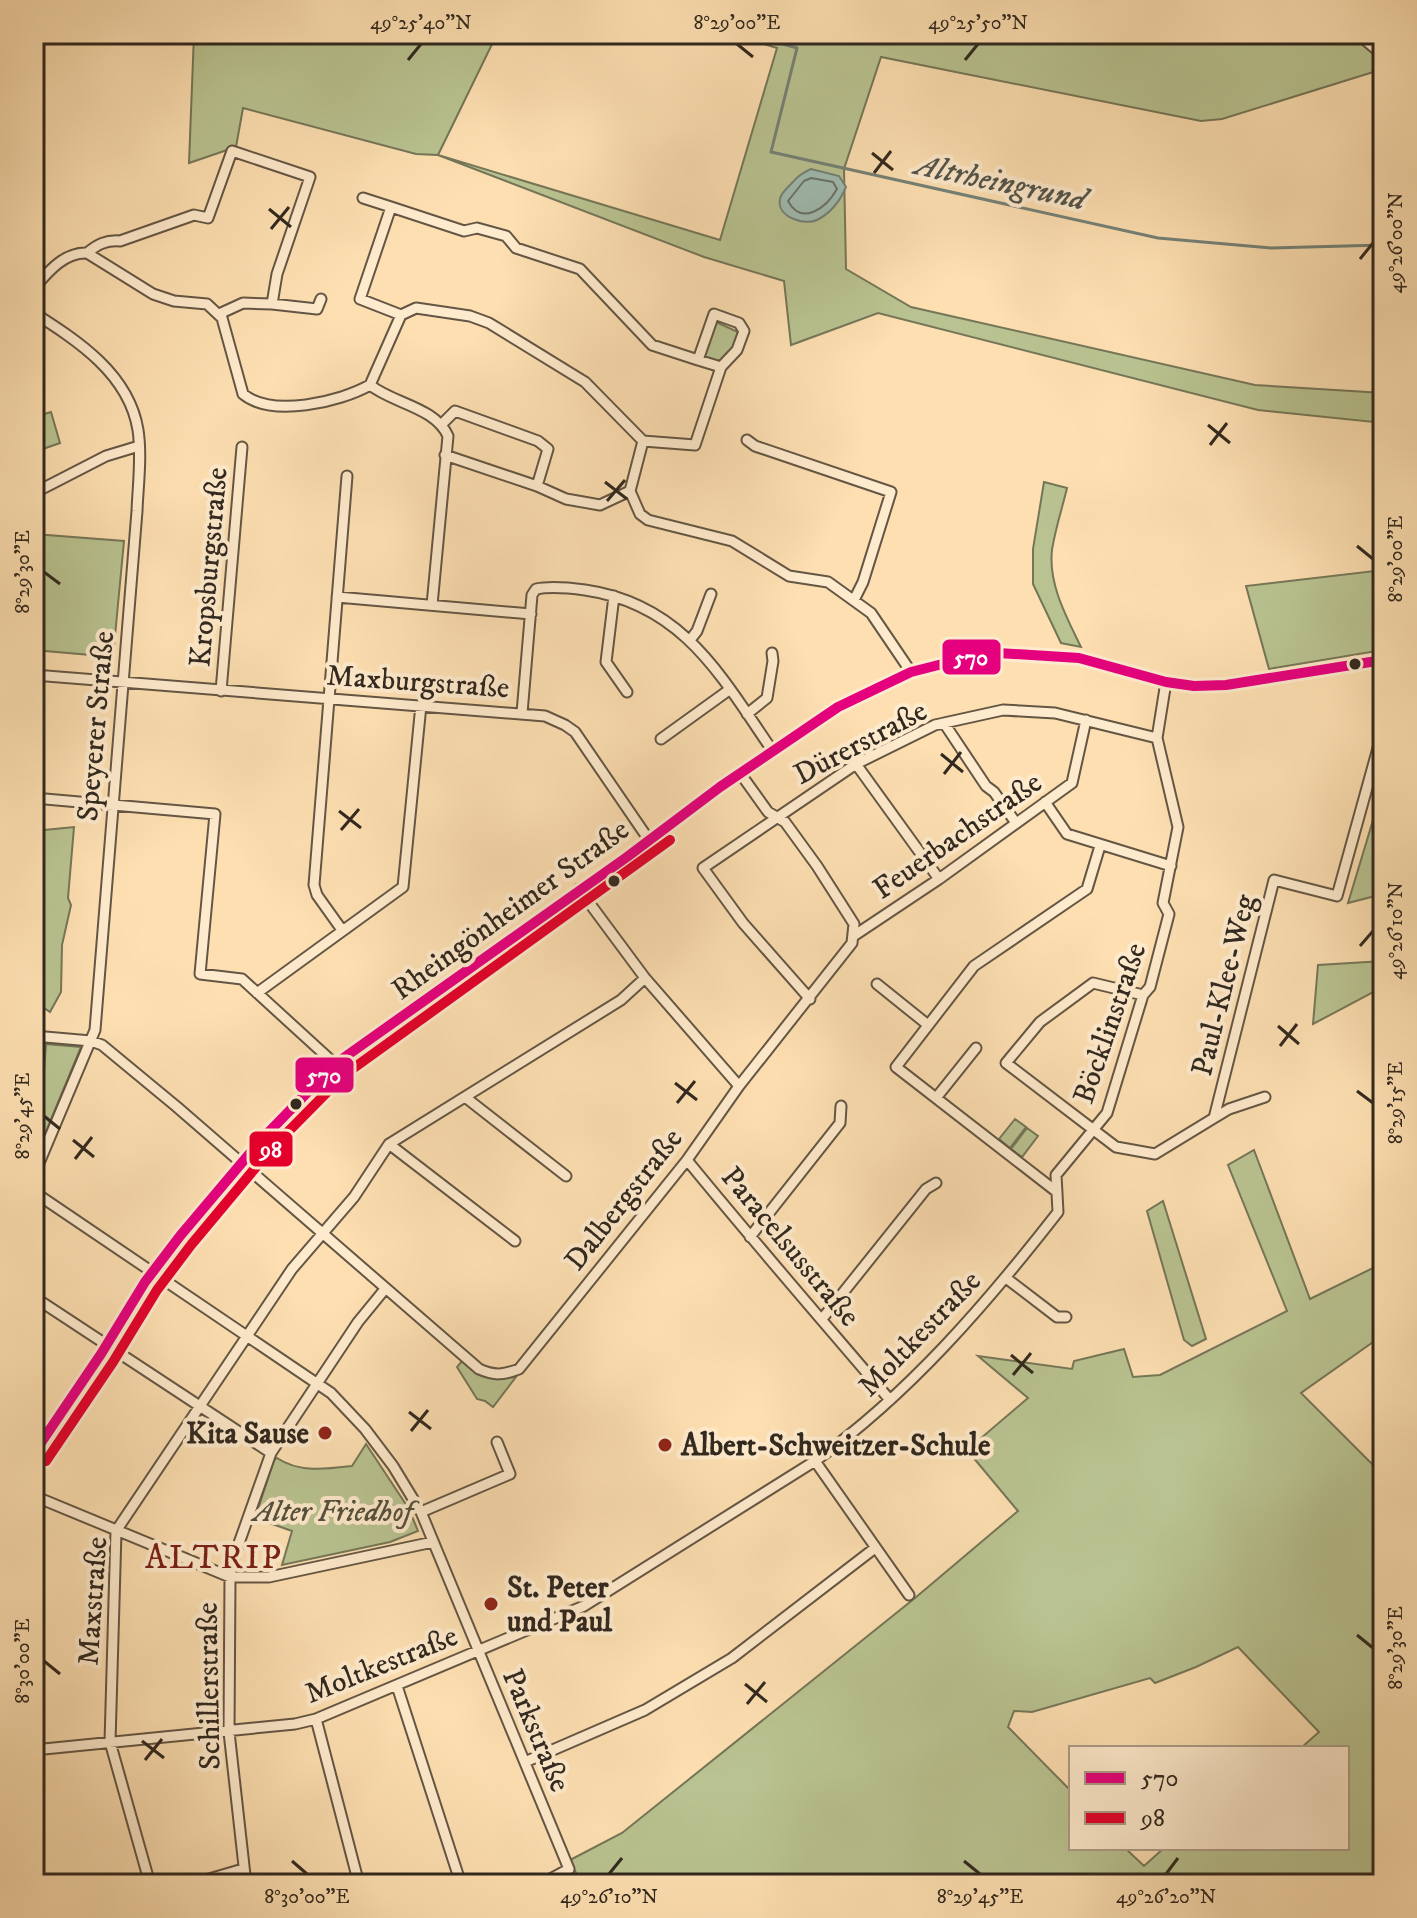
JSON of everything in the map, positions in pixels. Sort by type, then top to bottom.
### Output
[{"type":"street","points":[[1358,34],[1383,55]]},
{"type":"street","points":[[87,253],[98,244],[120,241],[194,215],[208,218],[232,151],[310,177],[277,274],[272,304]]},
{"type":"street","points":[[363,198],[464,231],[477,228],[506,236],[516,248],[580,269],[652,345],[721,367]]},
{"type":"street","points":[[391,207],[360,299],[401,315]]},
{"type":"street","points":[[34,288],[66,258],[87,253],[153,294],[174,301],[207,304],[219,314],[237,379],[243,394],[251,401],[314,406],[370,385],[401,315],[416,308],[470,316],[489,323],[585,382],[643,441],[695,445],[721,367],[737,350],[744,331],[739,323],[714,314],[698,360]]},
{"type":"street","points":[[219,314],[243,303],[317,309],[321,299]]},
{"type":"street","name":"Speyerer Straße","points":[[34,313],[74,339],[112,375],[129,400],[138,429],[139,446],[137,511],[95,1030],[35,1169]]},
{"type":"street","points":[[370,385],[442,424],[448,436],[432,605]]},
{"type":"street","points":[[442,424],[455,411],[538,441],[548,449],[537,486]]},
{"type":"street","points":[[747,440],[755,446],[891,492],[863,582],[854,600]]},
{"type":"street","points":[[643,441],[630,491],[640,514],[648,520],[732,541],[789,576],[828,582],[871,613],[911,672]]},
{"type":"street","points":[[34,493],[106,456],[139,446]]},
{"type":"street","name":"Kropsburgstraße","points":[[221,691],[242,447]]},
{"type":"street","points":[[445,455],[566,499],[600,505],[630,491]]},
{"type":"street","points":[[342,930],[317,895],[314,885],[347,476]]},
{"type":"street","points":[[522,713],[532,595],[540,588],[580,590],[614,596],[647,610],[690,640],[772,750]]},
{"type":"street","points":[[690,640],[697,631],[711,594]]},
{"type":"street","points":[[614,596],[606,662],[627,692]]},
{"type":"street","points":[[337,597],[531,614]]},
{"type":"street","points":[[747,714],[767,698],[772,653]]},
{"type":"street","name":"Rheingönheimer Straße","points":[[34,1453],[145,1282],[180,1236],[240,1164],[335,1064],[772,750],[838,707],[911,672],[998,653],[1079,658],[1166,682],[1194,686],[1226,685],[1383,660]]},
{"type":"street","name":"Maxburgstraße","points":[[34,675],[522,713],[555,720],[575,732],[649,840]]},
{"type":"street","name":"Böcklinstraße","points":[[1006,1278],[1058,1212],[1056,1175],[1107,1113],[1143,995],[1150,987],[1169,914],[1163,903],[1178,827],[1157,738],[1166,682]]},
{"type":"street","points":[[661,739],[729,690]]},
{"type":"street","points":[[257,993],[403,887],[421,705]]},
{"type":"street","name":"Dürerstraße","points":[[810,999],[743,923],[703,868],[856,764],[924,729],[944,723],[1003,710],[1055,713],[1157,738]]},
{"type":"street","name":"Feuerbachstraße","points":[[855,935],[1072,783],[1086,720]]},
{"type":"street","points":[[944,723],[986,786],[994,792],[1016,823]]},
{"type":"street","name":"Paul-Klee-Weg","points":[[1214,1118],[1274,880],[1337,896],[1383,730]]},
{"type":"street","points":[[856,764],[939,879]]},
{"type":"street","points":[[740,773],[768,812],[785,822],[817,866],[854,924],[855,935]]},
{"type":"street","points":[[34,798],[215,814],[200,974],[242,979],[335,1064]]},
{"type":"street","points":[[1045,802],[1067,834],[1171,866]]},
{"type":"street","points":[[1057,1192],[896,1067],[974,966],[1087,889],[1100,846]]},
{"type":"street","points":[[579,889],[645,978],[739,1086]]},
{"type":"street","name":"Dalbergstraße","points":[[91,1041],[118,1057],[479,1369],[502,1375],[519,1369],[687,1160],[739,1086],[846,954],[855,935]]},
{"type":"street","points":[[515,1241],[389,1144],[621,1000],[645,978]]},
{"type":"street","name":"Paul-Klee-Weg","points":[[1143,995],[1093,983],[1040,1022],[1006,1063],[1116,1147],[1155,1154],[1229,1109],[1265,1097]]},
{"type":"street","points":[[877,984],[928,1025]]},
{"type":"street","points":[[34,1090],[36,1036],[91,1041]]},
{"type":"street","points":[[936,1098],[976,1048]]},
{"type":"street","points":[[465,1097],[566,1176]]},
{"type":"street","points":[[750,1237],[840,1123],[841,1106]]},
{"type":"street","name":"Maxstraße","points":[[150,1884],[110,1742],[116,1531],[292,1269],[354,1197],[389,1144]]},
{"type":"street","name":"Paracelsusstraße","points":[[687,1160],[890,1400]]},
{"type":"street","points":[[822,1319],[926,1189],[936,1183]]},
{"type":"street","name":"Parkstraße","points":[[34,1192],[318,1382],[365,1429],[393,1466],[421,1512],[569,1869],[541,1884]]},
{"type":"street","points":[[1006,1278],[1057,1317],[1066,1317]]},
{"type":"street","name":"Moltkestraße","points":[[34,1750],[229,1732],[316,1719],[584,1606],[844,1440],[890,1400],[1006,1278]]},
{"type":"street","name":"Schillerstraße","points":[[246,1884],[229,1732],[230,1577],[233,1560],[271,1453],[358,1322],[385,1289]]},
{"type":"street","points":[[34,1297],[271,1453]]},
{"type":"street","points":[[421,1512],[510,1474],[497,1442]]},
{"type":"street","points":[[815,1461],[909,1595]]},
{"type":"street","points":[[34,1496],[230,1577],[269,1577],[433,1542]]},
{"type":"street","points":[[525,1762],[645,1710],[720,1666],[777,1626],[875,1548]]},
{"type":"street","points":[[397,1686],[461,1884]]},
{"type":"street","points":[[316,1719],[359,1884]]},
{"type":"street","points":[[192,1884],[243,1869]]},
{"type":"green space","points":[[194,34],[497,34],[438,155],[416,154],[243,108],[236,147],[189,163]]},
{"type":"green space","points":[[730,34],[1350,34],[1383,62],[1383,69],[1222,119],[1201,121],[881,57],[844,169],[846,269],[911,307],[1255,385],[1383,393],[1383,423],[1258,410],[878,313],[791,345],[784,281],[704,257],[438,155],[720,240],[777,48]]},
{"type":"green space","points":[[716,322],[738,332],[731,354],[720,366],[700,359]]},
{"type":"green space","points":[[51,412],[60,443],[34,452],[34,417]]},
{"type":"green space","points":[[1044,482],[1067,488],[1053,542],[1053,575],[1060,600],[1081,647],[1061,643],[1033,584],[1033,549]]},
{"type":"green space","points":[[34,534],[124,541],[113,657],[34,650]]},
{"type":"green space","points":[[1383,570],[1383,650],[1269,669],[1246,586]]},
{"type":"green space","points":[[1377,807],[1383,808],[1383,894],[1348,903]]},
{"type":"green space","points":[[74,827],[68,898],[71,905],[62,945],[61,992],[50,1012],[34,1001],[34,831]]},
{"type":"green space","points":[[1383,961],[1383,987],[1313,1024],[1318,965]]},
{"type":"green space","points":[[46,1044],[81,1047],[38,1151]]},
{"type":"green space","points":[[1015,1119],[1026,1127],[1010,1148],[999,1139]]},
{"type":"green space","points":[[1027,1128],[1038,1136],[1022,1157],[1011,1149]]},
{"type":"green space","points":[[1254,1150],[1310,1299],[1383,1263],[1383,1335],[1301,1393],[1383,1475],[1383,1884],[581,1884],[570,1860],[622,1833],[915,1598],[1018,1511],[967,1450],[1028,1398],[978,1356],[1072,1369],[1074,1361],[1124,1349],[1133,1377],[1160,1375],[1287,1311],[1228,1165]]},
{"type":"green space","points":[[1163,1201],[1206,1339],[1192,1346],[1184,1340],[1147,1211]]},
{"type":"green space","points":[[462,1361],[488,1377],[516,1377],[493,1407],[477,1399],[457,1367]]},
{"type":"green space","name":"Alter Friedhof","points":[[366,1444],[409,1509],[418,1531],[390,1542],[282,1565],[292,1531],[255,1518],[274,1460],[277,1458],[294,1466],[313,1469],[352,1466]]},
{"type":"water","points":[[811,169],[839,176],[846,187],[834,206],[822,217],[812,222],[799,221],[782,211],[780,199],[796,179]]},
{"type":"waterway","name":"Altrheingrund","points":[[748,34],[797,48],[771,152],[1158,238],[1271,248],[1383,245]]},
{"type":"transit line","name":"570","points":[[34,1453],[145,1282],[180,1236],[262,1139],[335,1064],[627,857],[720,787],[838,707],[911,672],[998,653],[1079,658],[1166,682],[1194,686],[1226,685],[1383,660]]},
{"type":"transit line","name":"98","points":[[46,1461],[157,1290],[191,1245],[272,1148],[344,1075],[670,840]]},
{"type":"place","name":"Kita Sause","points":[[325,1433]]},
{"type":"place","name":"Albert-Schweitzer-Schule","points":[[665,1445]]},
{"type":"place","name":"St. Peter und Paul","points":[[491,1604]]},
{"type":"district","name":"ALTRIP","points":[[214,1556]]}]
